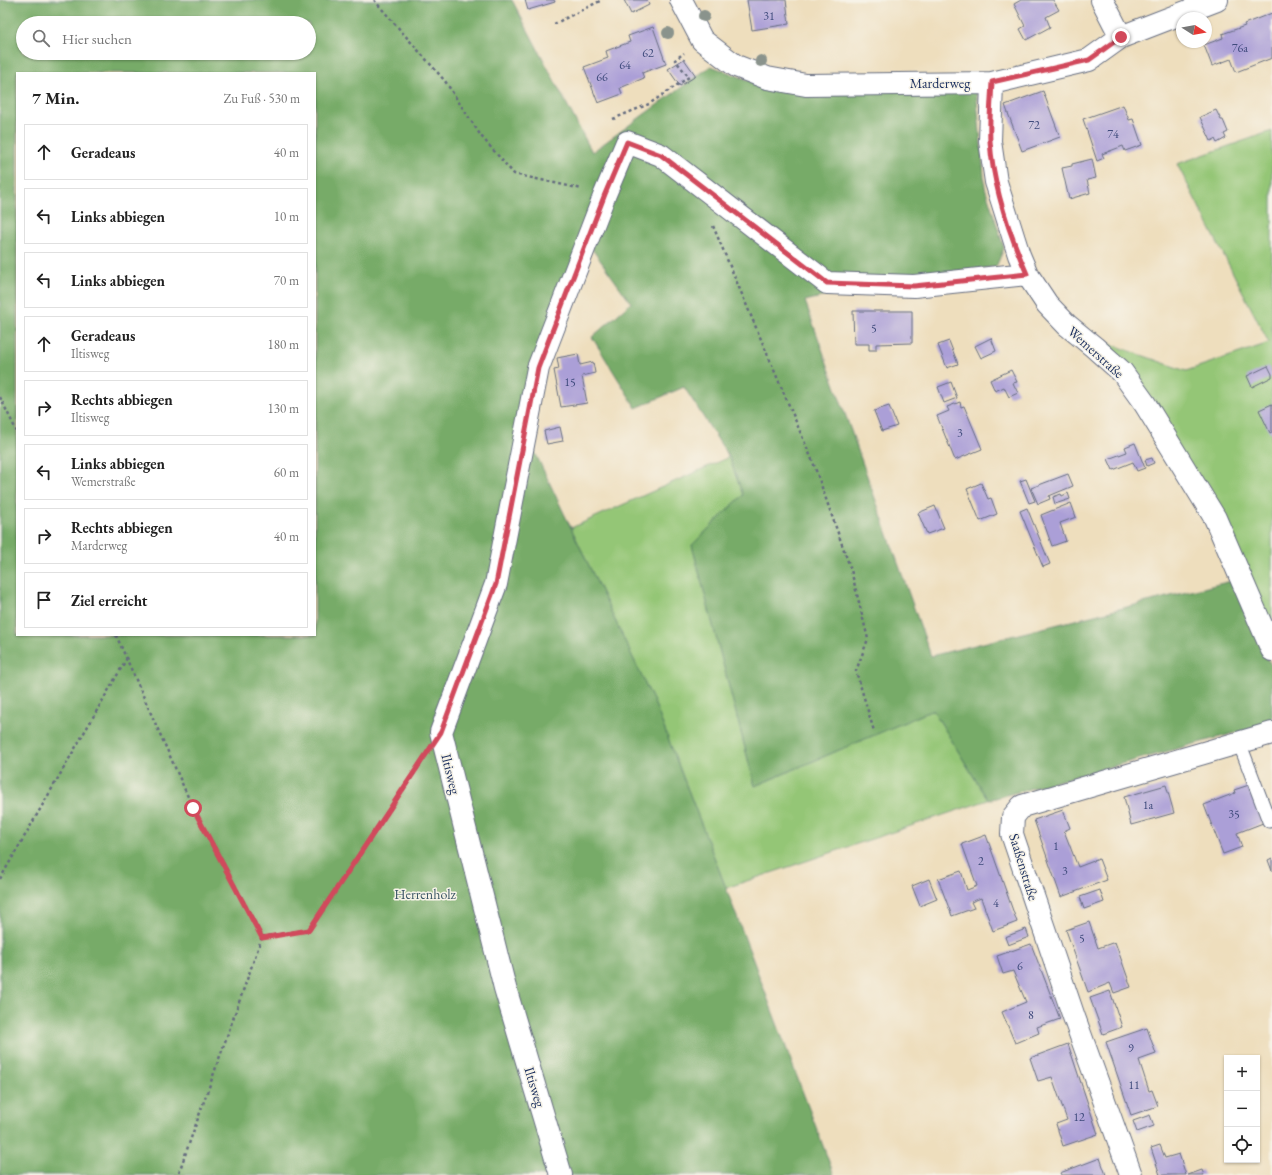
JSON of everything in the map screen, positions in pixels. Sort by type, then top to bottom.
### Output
[{"type":"street","name":"Marderweg","points":[[681,0],[702,40],[736,66],[767,78],[806,84],[992,82],[1089,60],[1121,37],[1217,0]]},
{"type":"street","points":[[1102,0],[1121,37]]},
{"type":"street","name":"Wemerstraße","points":[[992,82],[990,141],[996,182],[1019,255],[1027,274],[1047,304],[1067,325],[1122,372],[1146,404],[1215,518],[1272,650]]},
{"type":"street","points":[[441,732],[496,584],[538,368],[605,194],[627,142],[661,155],[827,283],[914,286],[1027,274]]},
{"type":"street","name":"Iltisweg","points":[[441,732],[505,988],[561,1175]]},
{"type":"street","name":"Saaßenstraße","points":[[1131,1175],[1074,1017],[1012,834],[1013,817],[1022,806],[1272,733]]},
{"type":"lane","points":[[1239,742],[1269,821]]},
{"type":"path","points":[[374,0],[445,81],[480,136],[514,174],[605,194]]},
{"type":"path","points":[[554,24],[602,0]]},
{"type":"path","points":[[613,119],[649,104],[689,78],[675,60],[702,40]]},
{"type":"path","points":[[732,210],[712,222],[813,462],[851,570],[868,639],[856,671],[874,731]]},
{"type":"path","points":[[0,398],[16,430]]},
{"type":"path","points":[[116,636],[193,808],[262,938],[178,1175]]},
{"type":"path","points":[[0,879],[127,658]]},
{"type":"path","points":[[262,938],[309,930],[441,732]]},
{"type":"green space","name":"Herrenholz","points":[[0,0],[512,0],[592,152],[711,66],[759,84],[976,90],[985,187],[1004,248],[996,267],[912,275],[805,301],[931,656],[1235,580],[1272,668],[1272,723],[988,800],[933,710],[755,786],[692,545],[743,495],[729,457],[684,387],[636,408],[592,337],[631,303],[582,235],[520,421],[654,702],[834,1175],[0,1175]]},
{"type":"green space","points":[[1272,131],[1272,640],[1218,515],[1091,337],[1186,371],[1269,343],[1177,164]]},
{"type":"green space","points":[[729,457],[743,495],[692,545],[755,786],[933,710],[988,800],[726,888],[654,702],[571,528]]},
{"type":"building","points":[[525,0],[554,0],[555,2],[528,10]]},
{"type":"building","points":[[624,0],[647,0],[649,5],[631,14]]},
{"type":"building","points":[[747,0],[786,0],[789,24],[752,30]]},
{"type":"building","points":[[1021,0],[1053,0],[1059,10],[1046,17],[1050,27],[1026,40],[1020,29],[1025,26],[1014,4]]},
{"type":"building","points":[[1272,13],[1272,58],[1236,72],[1231,59],[1212,66],[1205,48],[1212,48],[1212,42],[1223,38],[1222,34],[1245,26],[1244,24]]},
{"type":"building","points":[[653,27],[666,64],[642,73],[644,78],[620,88],[622,94],[598,103],[584,67],[608,58],[606,51],[630,42],[628,36]]},
{"type":"building","points":[[684,59],[696,76],[680,86],[668,69]]},
{"type":"building","points":[[1043,91],[1060,137],[1022,151],[1005,105]]},
{"type":"building","points":[[1123,105],[1129,120],[1133,119],[1142,145],[1125,151],[1123,146],[1102,154],[1104,158],[1097,161],[1083,119]]},
{"type":"building","points":[[1216,110],[1221,120],[1223,120],[1228,132],[1224,134],[1226,138],[1217,143],[1215,139],[1211,141],[1200,117]]},
{"type":"building","points":[[1092,159],[1096,178],[1087,180],[1090,193],[1069,199],[1062,168]]},
{"type":"building","points":[[853,311],[912,311],[912,343],[876,344],[876,350],[869,350],[869,344],[854,344]]},
{"type":"building","points":[[991,338],[996,351],[981,358],[975,346]]},
{"type":"building","points":[[949,341],[958,364],[947,368],[938,345]]},
{"type":"building","points":[[578,354],[580,365],[593,362],[595,373],[582,376],[587,403],[561,407],[554,370],[559,369],[557,358]]},
{"type":"building","points":[[1268,366],[1272,377],[1252,387],[1247,376]]},
{"type":"building","points":[[1011,370],[1017,382],[1013,383],[1018,393],[1009,397],[1004,387],[995,391],[990,380]]},
{"type":"building","points":[[951,382],[957,398],[944,403],[938,387]]},
{"type":"building","points":[[960,402],[961,407],[964,406],[982,449],[955,460],[937,416],[949,411],[947,407]]},
{"type":"building","points":[[1272,404],[1272,432],[1270,433],[1259,410]]},
{"type":"building","points":[[889,406],[897,426],[882,431],[874,411]]},
{"type":"building","points":[[560,427],[563,441],[547,444],[544,431]]},
{"type":"building","points":[[1135,443],[1145,468],[1137,471],[1133,462],[1113,470],[1108,459],[1127,452],[1125,447]]},
{"type":"building","points":[[1152,458],[1154,463],[1147,466],[1145,460]]},
{"type":"building","points":[[1068,474],[1073,486],[1049,496],[1050,499],[1038,504],[1031,488]]},
{"type":"building","points":[[1026,479],[1035,501],[1029,503],[1020,481]]},
{"type":"building","points":[[981,483],[988,499],[991,498],[997,514],[980,521],[967,489]]},
{"type":"building","points":[[1068,493],[1070,499],[1055,504],[1053,497],[1061,494],[1062,496]]},
{"type":"building","points":[[1071,503],[1076,517],[1060,523],[1066,541],[1052,546],[1041,515]]},
{"type":"building","points":[[935,506],[944,528],[927,534],[918,513]]},
{"type":"building","points":[[1027,508],[1050,564],[1043,567],[1020,511]]},
{"type":"building","points":[[1166,785],[1174,813],[1131,825],[1124,797]]},
{"type":"building","points":[[1249,785],[1263,823],[1237,833],[1242,847],[1223,854],[1204,805],[1235,793],[1234,790]]},
{"type":"building","points":[[1063,810],[1070,828],[1064,831],[1078,867],[1099,859],[1107,880],[1061,897],[1034,820]]},
{"type":"building","points":[[986,835],[1017,922],[993,931],[981,898],[971,902],[974,908],[952,916],[938,879],[961,871],[967,890],[977,886],[962,844]]},
{"type":"building","points":[[1272,858],[1272,871],[1268,860]]},
{"type":"building","points":[[929,879],[937,899],[920,906],[912,886]]},
{"type":"building","points":[[1100,890],[1104,902],[1084,909],[1080,897]]},
{"type":"building","points":[[1089,922],[1098,948],[1115,942],[1131,987],[1114,993],[1110,983],[1088,992],[1066,930]]},
{"type":"building","points":[[1026,929],[1029,937],[1008,945],[1005,937]]},
{"type":"building","points":[[1031,944],[1060,1019],[1037,1027],[1039,1033],[1015,1043],[1002,1012],[1026,1002],[1013,971],[1003,974],[997,956]]},
{"type":"building","points":[[1110,991],[1122,1027],[1103,1034],[1090,998]]},
{"type":"building","points":[[1147,1028],[1156,1054],[1139,1060],[1149,1091],[1152,1090],[1158,1106],[1131,1115],[1106,1042]]},
{"type":"building","points":[[1068,1044],[1098,1134],[1063,1146],[1056,1124],[1067,1120],[1052,1077],[1038,1081],[1030,1058]]},
{"type":"building","points":[[1150,1115],[1154,1126],[1137,1132],[1133,1121]]},
{"type":"building","points":[[1160,1145],[1165,1158],[1179,1154],[1186,1175],[1160,1175],[1151,1148]]},
{"type":"building","points":[[1100,1158],[1106,1175],[1061,1175],[1060,1173]]},
{"type":"building","points":[[1202,1170],[1204,1175],[1188,1175]]},
{"type":"route","points":[[193,808],[262,938],[309,930],[441,732],[496,584],[538,368],[605,194],[627,142],[661,155],[827,283],[914,286],[1027,274],[1019,255],[996,182],[990,141],[992,82],[1089,60],[1121,37]]}]
